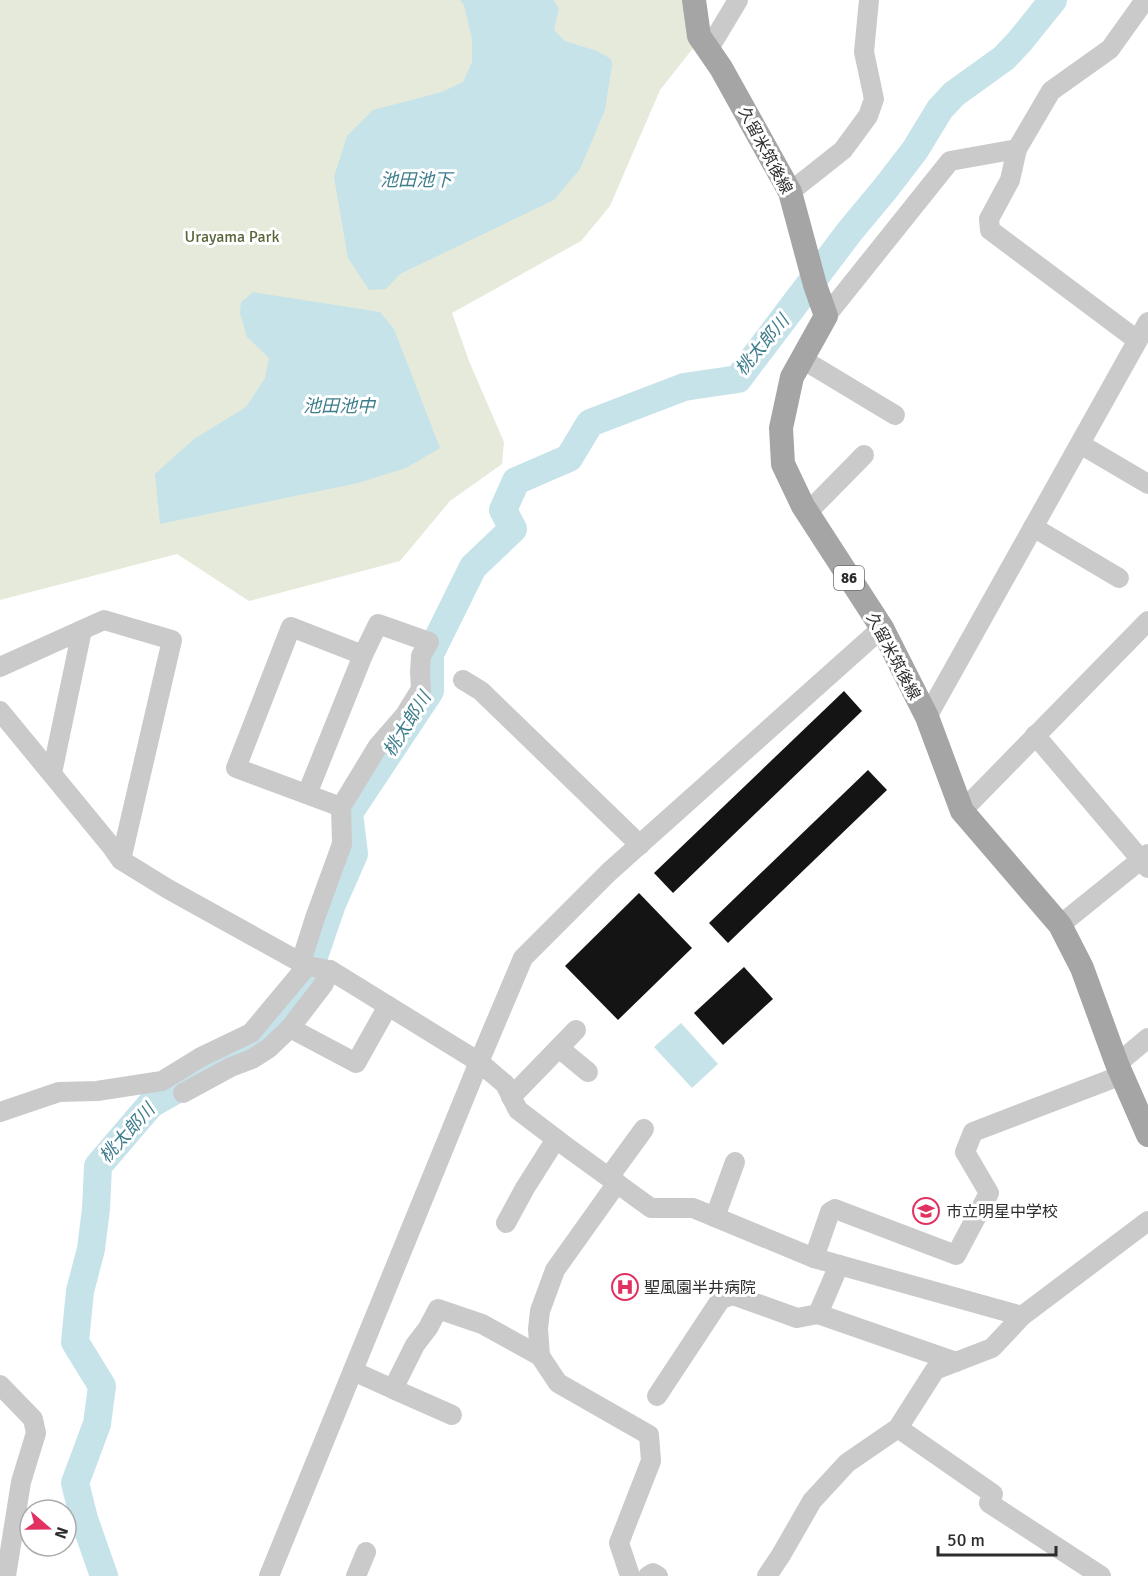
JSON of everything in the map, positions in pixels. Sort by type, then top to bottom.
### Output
[{"type":"main road","name":"久留米筑後線","points":[[694,0],[699,36],[721,68],[790,192],[815,285],[826,316],[792,377],[781,428],[783,464],[807,513],[882,628],[927,717],[962,811],[1060,925],[1082,968],[1119,1069],[1148,1135]]},
{"type":"street","points":[[708,50],[738,0]]},
{"type":"street","points":[[790,192],[843,150],[868,116],[874,99],[864,52],[869,0]]},
{"type":"street","points":[[1137,340],[990,230],[989,219],[1010,180],[1017,149],[1052,91],[1110,50],[1143,3]]},
{"type":"street","points":[[826,316],[950,161],[1017,149]]},
{"type":"street","points":[[927,717],[1148,322]]},
{"type":"street","points":[[802,359],[896,416]]},
{"type":"street","points":[[1080,444],[1148,484]]},
{"type":"street","points":[[807,513],[864,455]]},
{"type":"street","points":[[1033,527],[1119,578]]},
{"type":"street","points":[[0,667],[104,620],[172,640],[121,860]]},
{"type":"street","points":[[962,811],[1148,621]]},
{"type":"street","points":[[0,1112],[59,1092],[97,1091],[162,1081],[201,1057],[251,1033],[304,964],[315,918],[342,844],[341,807],[378,746],[405,715],[421,689],[421,656],[429,642],[378,624],[363,654],[308,794]]},
{"type":"street","points":[[341,807],[236,768],[291,627],[363,654]]},
{"type":"street","points":[[269,1576],[523,958],[609,873],[882,628]]},
{"type":"street","points":[[52,773],[82,630]]},
{"type":"street","points":[[463,680],[481,691],[640,845]]},
{"type":"street","points":[[0,711],[121,860],[304,964],[330,970],[479,1062],[505,1084],[518,1110],[651,1208],[693,1208],[814,1258],[1022,1316]]},
{"type":"street","points":[[1035,735],[1146,861],[1060,925]]},
{"type":"street","points":[[183,1093],[231,1067],[252,1059],[269,1048],[290,1028],[323,985],[330,970]]},
{"type":"street","points":[[290,1028],[356,1063],[388,1006]]},
{"type":"street","points":[[512,1097],[576,1030]]},
{"type":"street","points":[[814,1258],[830,1212],[835,1209],[956,1255],[989,1193],[965,1152],[973,1132],[1119,1069],[1148,1038]]},
{"type":"street","points":[[559,1048],[588,1072]]},
{"type":"street","points":[[540,1356],[538,1329],[540,1311],[555,1270],[644,1129]]},
{"type":"street","points":[[506,1223],[556,1139]]},
{"type":"street","points":[[715,1217],[735,1162]]},
{"type":"street","points":[[767,1576],[812,1501],[847,1463],[898,1428],[935,1370],[992,1348],[1022,1316],[1148,1221]]},
{"type":"street","points":[[818,1314],[839,1265]]},
{"type":"street","points":[[657,1396],[721,1299],[733,1295],[797,1318],[818,1314],[956,1362]]},
{"type":"street","points":[[393,1389],[415,1345],[428,1328],[438,1309],[482,1324],[540,1356],[558,1383],[649,1435],[651,1461],[619,1544],[630,1576]]},
{"type":"street","points":[[353,1371],[452,1415]]},
{"type":"street","points":[[0,1385],[33,1419],[36,1433],[21,1482],[6,1576]]},
{"type":"street","points":[[898,1428],[993,1494],[989,1503],[1101,1576]]},
{"type":"street","points":[[356,1576],[366,1552]]},
{"type":"street","points":[[648,1576],[652,1573],[658,1576]]},
{"type":"green space","name":"Urayama Park","points":[[0,0],[687,0],[694,47],[660,90],[610,206],[581,241],[452,313],[469,361],[504,442],[502,464],[450,501],[400,561],[249,601],[177,554],[0,600]]},
{"type":"water","name":"池田池下","points":[[460,0],[553,0],[559,8],[554,30],[565,41],[597,51],[611,59],[605,110],[580,169],[554,200],[400,274],[386,289],[369,290],[348,258],[334,177],[347,136],[373,110],[442,92],[463,82],[472,62],[472,39],[464,5]]},
{"type":"water","name":"池田池中","points":[[253,292],[380,312],[394,329],[440,448],[406,468],[358,483],[160,524],[155,474],[194,439],[246,407],[265,378],[269,358],[247,337],[240,313],[241,302]]},
{"type":"water","points":[[681,1023],[718,1064],[692,1088],[654,1047]]},
{"type":"building","points":[[844,691],[862,711],[673,893],[654,873]]},
{"type":"building","points":[[868,770],[887,790],[728,943],[709,923]]},
{"type":"building","points":[[639,893],[692,948],[618,1020],[565,966]]},
{"type":"building","points":[[744,967],[773,999],[723,1045],[694,1013]]},
{"type":"waterway","name":"桃太郎川","points":[[104,1576],[84,1519],[75,1483],[97,1424],[102,1386],[75,1342],[80,1291],[91,1249],[98,1166],[151,1104],[256,1044],[308,974],[332,904],[354,854],[349,813],[430,691],[430,654],[473,567],[513,529],[503,510],[516,481],[569,458],[590,423],[684,387],[738,379],[850,231],[915,150],[940,109],[954,94],[1004,58],[1053,0]]},
{"type":"place","name":"市立明星中学校","points":[[926,1211]]},
{"type":"place","name":"聖風園半井病院","points":[[625,1287]]}]
